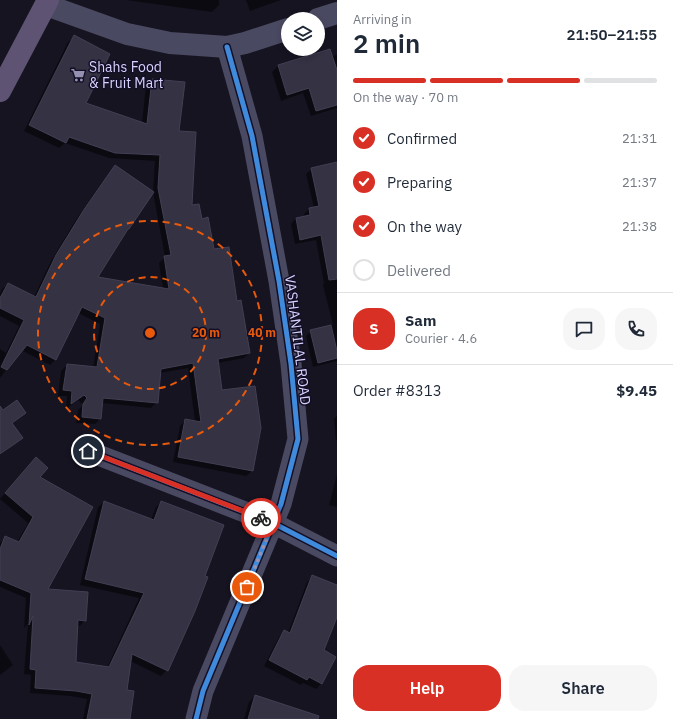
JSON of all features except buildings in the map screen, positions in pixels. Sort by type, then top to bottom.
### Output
[{"type":"main road","points":[[0,92],[47,3]]},
{"type":"street","points":[[47,3],[127,34],[170,43],[227,47],[281,31]]},
{"type":"street","points":[[325,17],[337,13]]},
{"type":"street","name":"VASHANTILAL ROAD","points":[[196,719],[203,691],[281,504],[298,439],[291,364],[279,281],[252,136],[227,47]]},
{"type":"street","points":[[88,451],[273,523],[337,556]]},
{"type":"cycle path","points":[[196,719],[203,691],[281,504],[298,439],[291,364],[279,281],[252,136],[227,47]]},
{"type":"cycle path","points":[[88,451],[273,523],[337,556]]},
{"type":"way so far","points":[[247,587],[273,523],[261,518]]},
{"type":"place","name":"Shahs Food & Fruit Mart","points":[[78,75]]},
{"type":"route","points":[[88,451],[261,518]]}]
